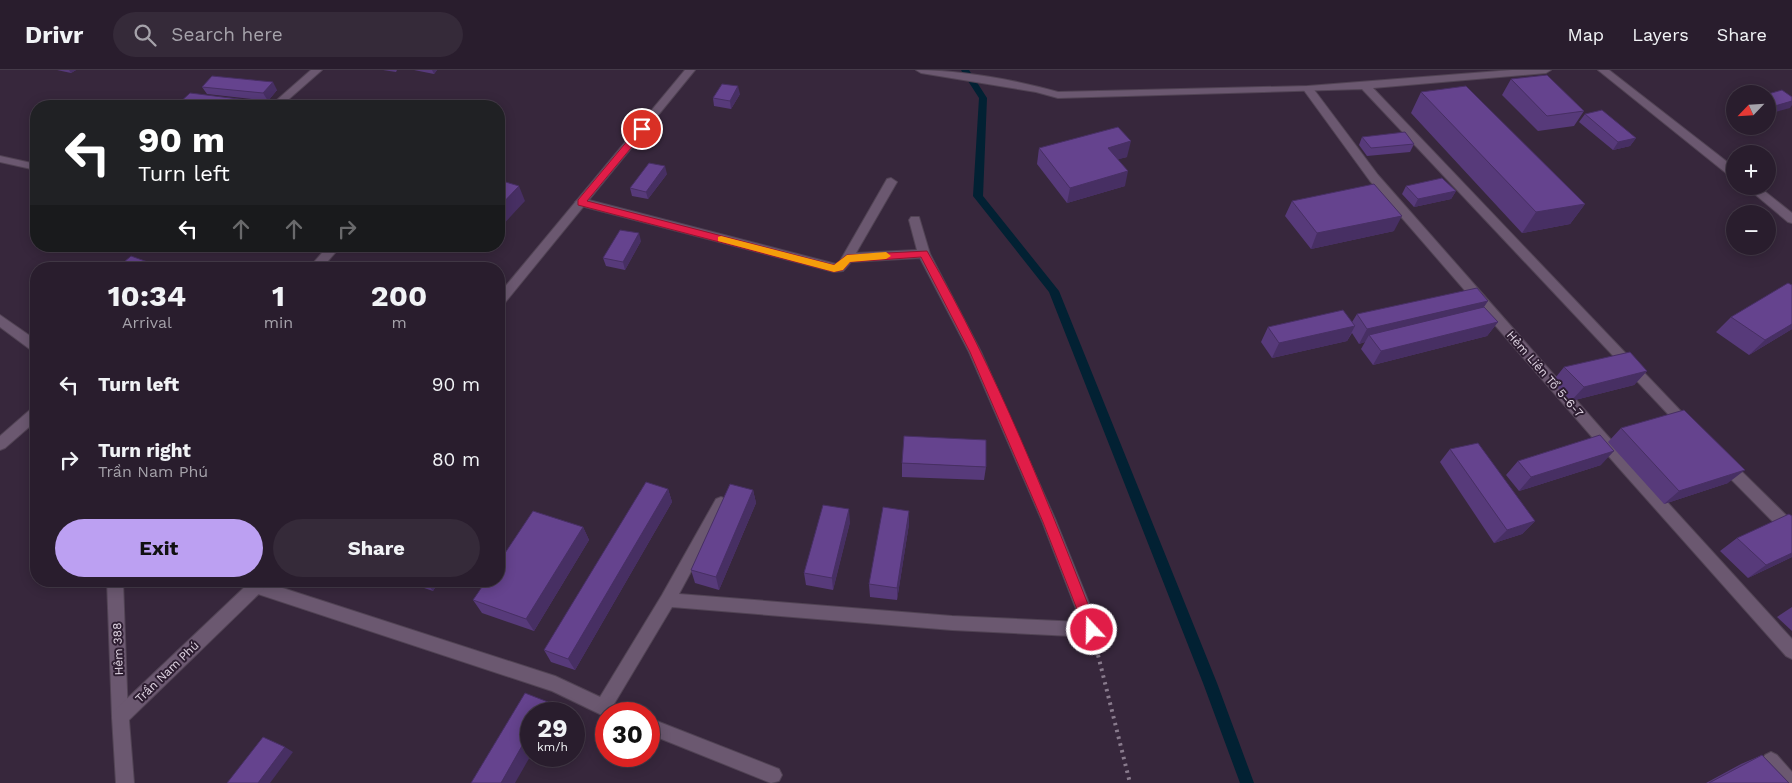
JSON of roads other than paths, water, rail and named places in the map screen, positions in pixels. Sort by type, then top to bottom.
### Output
[{"type":"street","points":[[283,100],[317,70]]},
{"type":"street","points":[[505,295],[690,70]]},
{"type":"street","points":[[922,70],[1037,89],[1058,95],[1308,89],[1365,86],[1546,70]]},
{"type":"street","points":[[1603,70],[1726,167]]},
{"type":"street","points":[[1365,86],[1696,435]]},
{"type":"street","name":"Hẻm Liên Tổ 5-6-7","points":[[1308,89],[1374,178],[1623,463],[1792,651]]},
{"type":"street","points":[[0,159],[30,166]]},
{"type":"street","points":[[581,202],[839,268],[847,258],[891,182]]},
{"type":"street","points":[[1761,195],[1792,219]]},
{"type":"street","points":[[668,600],[952,623],[1092,630],[1049,522],[976,352],[924,254],[915,220]]},
{"type":"street","points":[[320,262],[330,252]]},
{"type":"street","points":[[847,258],[924,254]]},
{"type":"street","points":[[0,320],[30,342]]},
{"type":"street","points":[[0,444],[30,419]]},
{"type":"street","points":[[1717,456],[1792,531]]},
{"type":"street","points":[[606,702],[668,600],[721,503]]},
{"type":"street","name":"Hẻm 388","points":[[115,587],[120,717]]},
{"type":"street","name":"Trần Nam Phú","points":[[120,717],[256,587]]},
{"type":"street","points":[[268,587],[555,684],[595,704]]},
{"type":"street","points":[[120,717],[126,783]]},
{"type":"street","points":[[660,730],[772,775]]},
{"type":"street","points":[[1771,761],[1790,783]]},
{"type":"waterway","points":[[965,70],[983,98],[978,196],[1054,291],[1210,683],[1247,783]]}]
